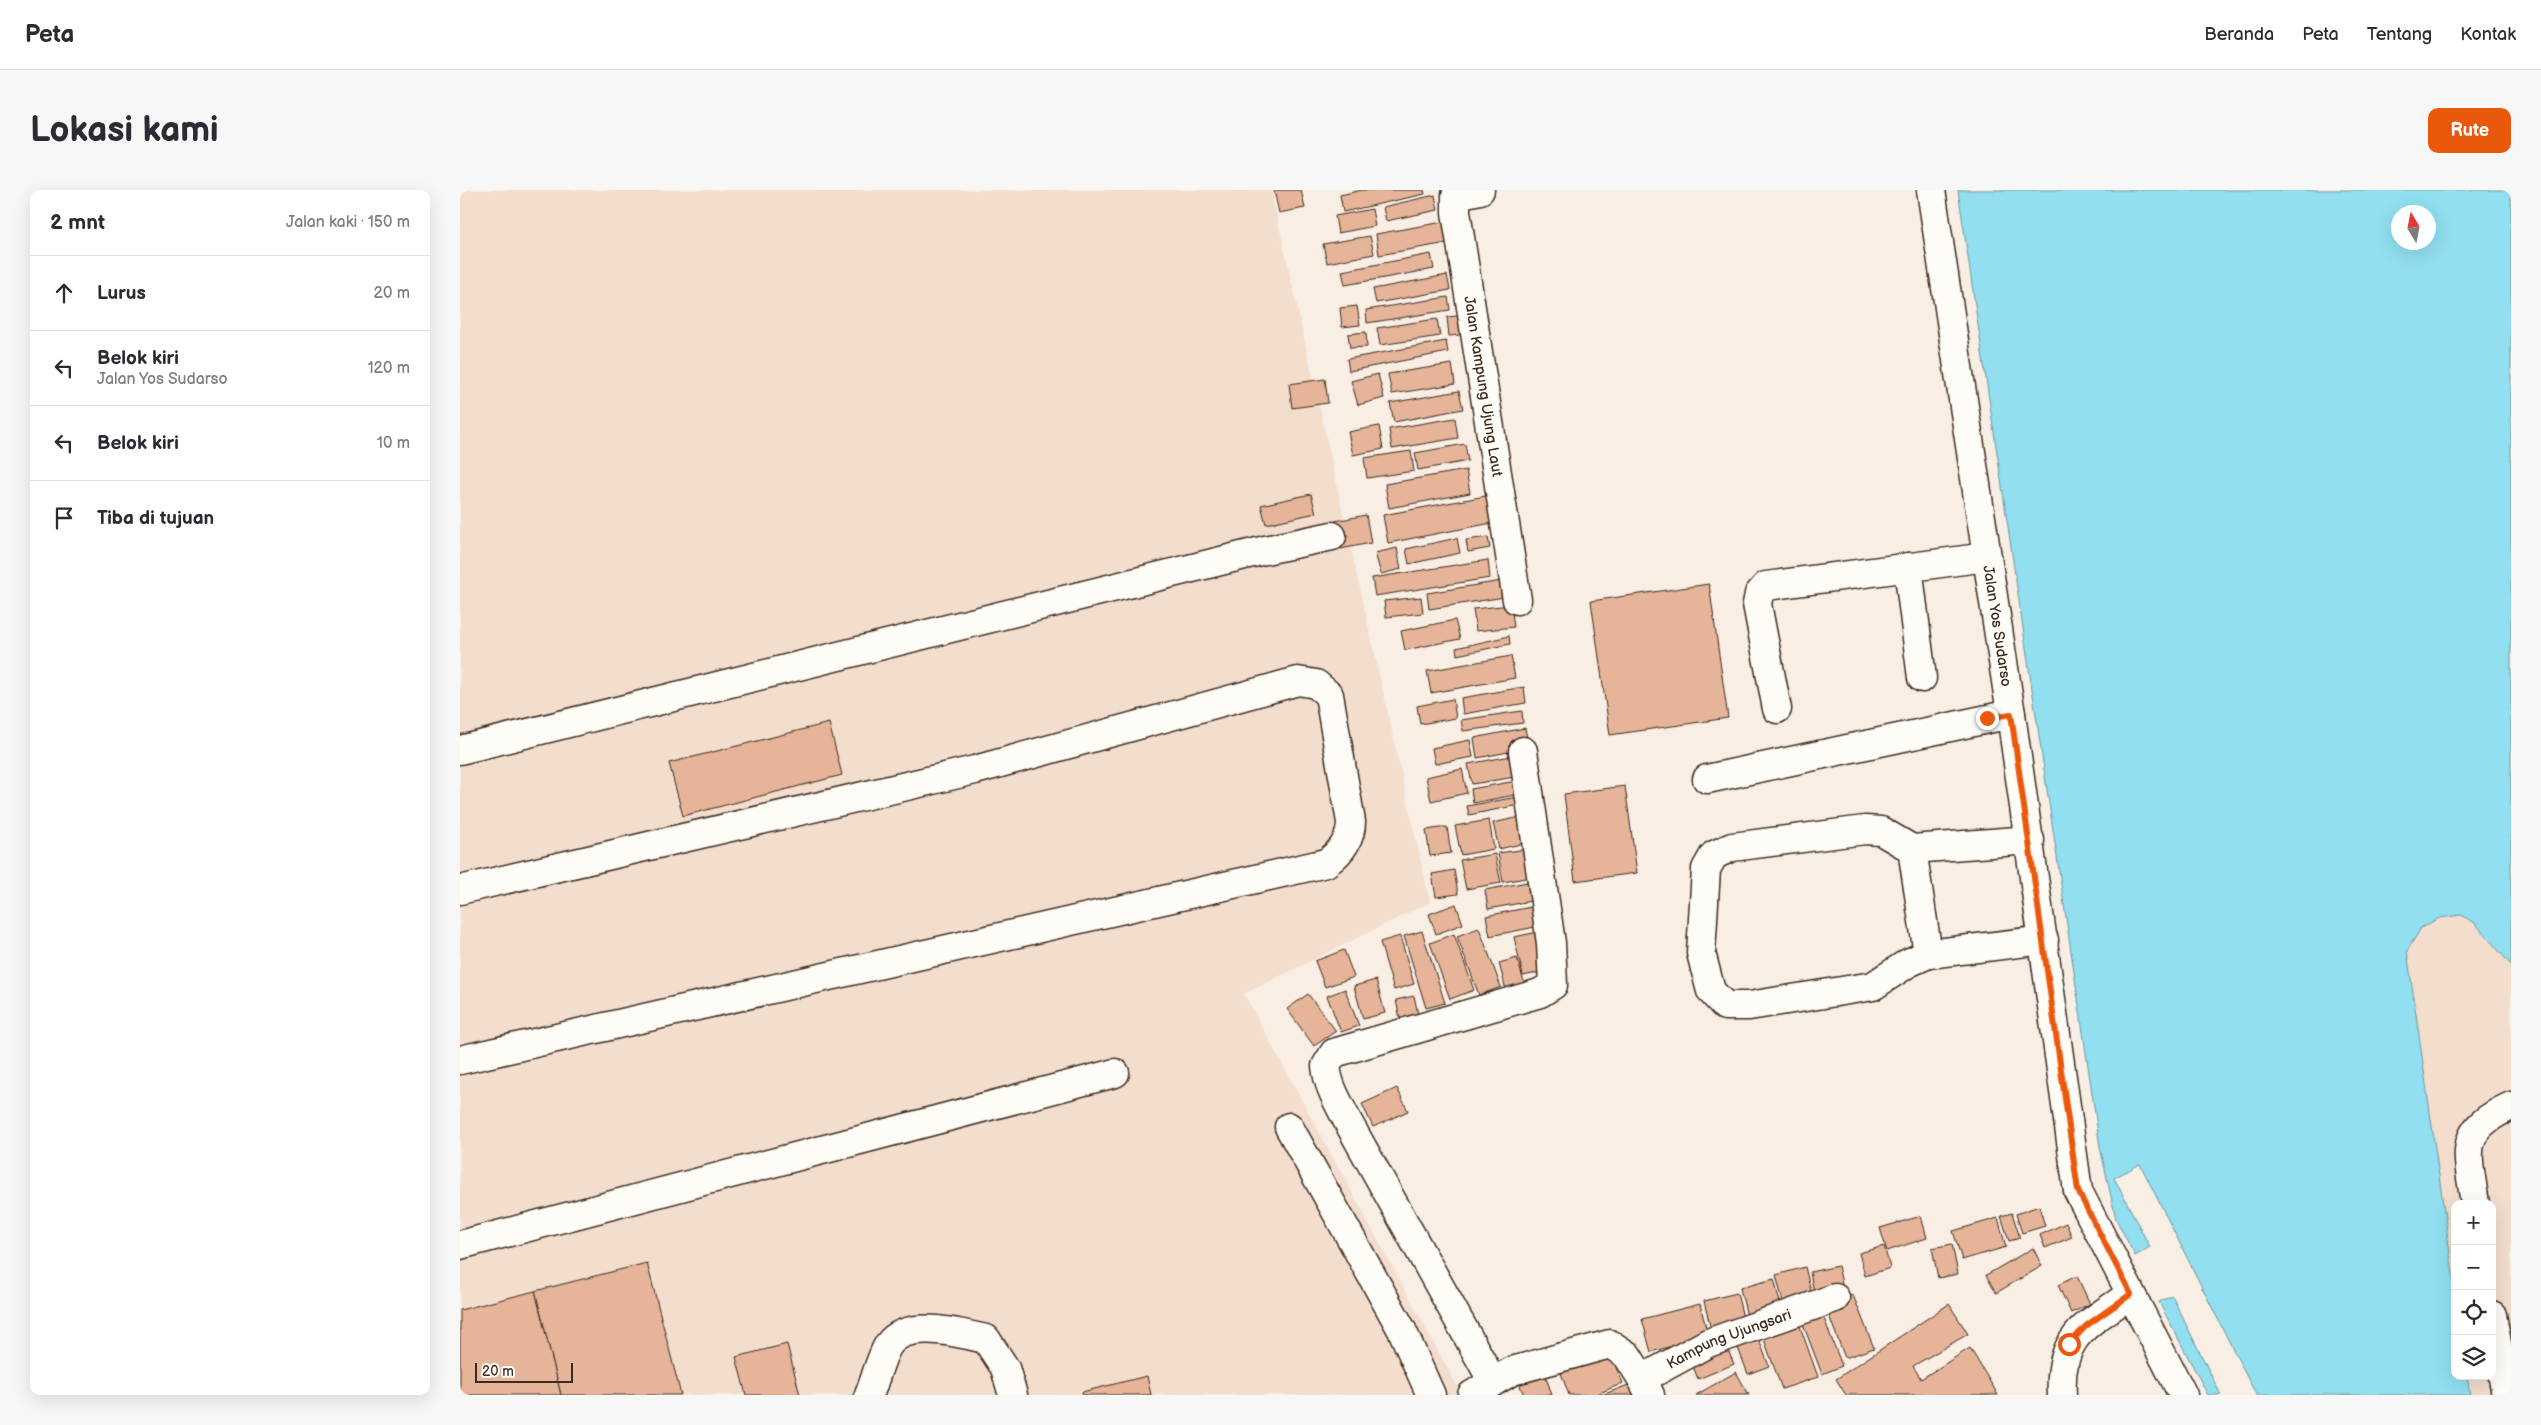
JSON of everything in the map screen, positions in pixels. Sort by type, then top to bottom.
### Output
[{"type":"street","name":"Jalan Kampung Ujung Laut","points":[[1480,190],[1456,196],[1456,212],[1517,600]]},
{"type":"street","name":"Jalan Yos Sudarso","points":[[1930,190],[2030,840],[2078,1191],[2183,1395]]},
{"type":"street","points":[[460,750],[1265,550],[1332,536]]},
{"type":"street","points":[[1777,709],[1757,604],[1759,594],[1766,586],[1987,557]]},
{"type":"street","points":[[1908,567],[1922,678]]},
{"type":"street","points":[[460,890],[975,770],[1298,681],[1316,684],[1329,695],[1351,822],[1347,842],[1340,852],[1326,863],[460,1060]]},
{"type":"street","points":[[1707,779],[2011,714]]},
{"type":"street","points":[[1523,751],[1551,943],[1553,985],[1540,994],[1334,1053],[1326,1066],[1329,1085],[1483,1389],[1512,1371],[1610,1344],[1627,1355],[1646,1387]]},
{"type":"street","points":[[2030,840],[1912,849],[1881,832],[1865,830],[1732,847],[1714,855],[1706,869],[1701,952],[1711,991],[1725,1006],[1749,1006],[1873,986],[1908,963],[1928,954],[2044,940]]},
{"type":"street","points":[[1912,849],[1928,954]]},
{"type":"street","points":[[460,1245],[1115,1073]]},
{"type":"street","points":[[2474,1200],[2468,1157],[2469,1144],[2474,1131],[2489,1116],[2511,1106]]},
{"type":"street","points":[[1289,1127],[1402,1330],[1431,1395]]},
{"type":"street","points":[[2062,1395],[2061,1376],[2069,1344],[2086,1326],[2131,1294]]},
{"type":"street","name":"Kampung Ujungsari","points":[[1646,1387],[1708,1343],[1835,1298]]},
{"type":"street","points":[[869,1395],[890,1343],[912,1329],[950,1331],[986,1339],[1005,1368],[1013,1395]]},
{"type":"street","points":[[2496,1335],[2506,1395]]},
{"type":"shaded area","points":[[460,190],[1271,190],[1430,902],[1244,994],[1462,1395],[460,1395]]},
{"type":"shaded area","points":[[2461,915],[2475,923],[2511,965],[2511,1395],[2470,1395],[2468,1380],[2496,1380],[2496,1200],[2451,1200],[2451,1260],[2407,951],[2421,928],[2439,918]]},
{"type":"water","points":[[1958,190],[2511,190],[2511,965],[2475,923],[2461,915],[2439,918],[2421,928],[2407,951],[2451,1260],[2451,1380],[2468,1380],[2470,1395],[2256,1395],[2140,1164],[2114,1178],[2150,1247],[2135,1256],[2116,1219],[2100,1147]]},
{"type":"water","points":[[2172,1296],[2221,1395],[2208,1395],[2159,1302]]},
{"type":"building","points":[[1274,190],[1301,190],[1305,208],[1279,213]]},
{"type":"building","points":[[1362,190],[1424,190],[1425,194],[1343,212],[1340,195]]},
{"type":"building","points":[[1435,195],[1438,210],[1386,221],[1383,207]]},
{"type":"building","points":[[1372,209],[1375,226],[1338,233],[1335,216]]},
{"type":"building","points":[[1449,221],[1453,242],[1379,255],[1376,234]]},
{"type":"building","points":[[1370,236],[1374,254],[1327,263],[1323,244]]},
{"type":"building","points":[[1431,254],[1434,269],[1345,285],[1342,271]]},
{"type":"building","points":[[1447,275],[1450,290],[1376,303],[1373,289]]},
{"type":"building","points":[[1448,297],[1450,310],[1367,323],[1366,310]]},
{"type":"building","points":[[1357,306],[1360,325],[1342,327],[1340,308]]},
{"type":"building","points":[[1467,315],[1469,334],[1449,336],[1447,317]]},
{"type":"building","points":[[1437,319],[1440,336],[1380,345],[1377,328]]},
{"type":"building","points":[[1366,332],[1367,347],[1350,348],[1348,334]]},
{"type":"building","points":[[1446,341],[1448,352],[1349,371],[1347,359]]},
{"type":"building","points":[[1452,364],[1455,384],[1392,394],[1388,374]]},
{"type":"building","points":[[1378,374],[1384,398],[1358,405],[1351,381]]},
{"type":"building","points":[[1325,379],[1328,403],[1292,408],[1289,384]]},
{"type":"building","points":[[1459,391],[1463,409],[1394,422],[1390,403]]},
{"type":"building","points":[[1455,418],[1458,438],[1392,449],[1389,429]]},
{"type":"building","points":[[1379,426],[1383,449],[1353,455],[1348,432]]},
{"type":"building","points":[[1465,444],[1468,461],[1418,470],[1415,453]]},
{"type":"building","points":[[1411,451],[1414,471],[1367,478],[1364,458]]},
{"type":"building","points":[[1466,470],[1470,493],[1389,508],[1385,484]]},
{"type":"building","points":[[1311,494],[1316,513],[1266,524],[1261,505]]},
{"type":"building","points":[[1491,495],[1497,522],[1388,543],[1383,515]]},
{"type":"building","points":[[1366,515],[1371,543],[1340,549],[1335,521]]},
{"type":"building","points":[[1488,537],[1490,548],[1468,552],[1466,540]]},
{"type":"building","points":[[1457,538],[1460,553],[1409,564],[1406,549]]},
{"type":"building","points":[[1397,548],[1401,569],[1381,574],[1375,553]]},
{"type":"building","points":[[1488,560],[1490,578],[1375,596],[1372,578]]},
{"type":"building","points":[[1508,580],[1511,596],[1429,609],[1427,593]]},
{"type":"building","points":[[1709,584],[1728,718],[1610,735],[1591,601]]},
{"type":"building","points":[[1421,597],[1423,613],[1386,617],[1384,601]]},
{"type":"building","points":[[1511,605],[1514,627],[1476,631],[1473,609]]},
{"type":"building","points":[[1455,620],[1460,639],[1405,650],[1401,631]]},
{"type":"building","points":[[1509,636],[1510,644],[1457,655],[1456,648]]},
{"type":"building","points":[[1511,656],[1515,678],[1431,693],[1427,671]]},
{"type":"building","points":[[1524,687],[1526,703],[1463,714],[1461,698]]},
{"type":"building","points":[[1453,699],[1456,718],[1420,724],[1417,706]]},
{"type":"building","points":[[1522,711],[1523,723],[1463,731],[1461,720]]},
{"type":"building","points":[[829,723],[842,775],[683,816],[669,763]]},
{"type":"building","points":[[1525,728],[1529,748],[1477,758],[1474,738]]},
{"type":"building","points":[[1470,740],[1473,757],[1435,764],[1432,748]]},
{"type":"building","points":[[1517,755],[1521,776],[1472,784],[1468,764]]},
{"type":"building","points":[[1462,769],[1467,793],[1431,801],[1426,777]]},
{"type":"building","points":[[1522,780],[1525,793],[1473,803],[1471,789]]},
{"type":"building","points":[[1625,786],[1637,873],[1575,881],[1564,794]]},
{"type":"building","points":[[1523,796],[1524,804],[1469,815],[1467,806]]},
{"type":"building","points":[[1520,817],[1525,843],[1499,849],[1493,823]]},
{"type":"building","points":[[1489,820],[1494,849],[1461,855],[1455,826]]},
{"type":"building","points":[[1447,827],[1451,853],[1430,856],[1426,830]]},
{"type":"building","points":[[1527,849],[1531,877],[1503,882],[1498,853]]},
{"type":"building","points":[[1495,854],[1501,883],[1466,889],[1460,860]]},
{"type":"building","points":[[1454,870],[1458,894],[1436,897],[1432,874]]},
{"type":"building","points":[[1538,880],[1542,899],[1488,909],[1485,890]]},
{"type":"building","points":[[1456,904],[1463,924],[1436,934],[1429,914]]},
{"type":"building","points":[[1541,905],[1545,925],[1490,936],[1486,916]]},
{"type":"building","points":[[1479,928],[1501,987],[1479,995],[1457,936]]},
{"type":"building","points":[[1422,931],[1445,1003],[1426,1008],[1404,936]]},
{"type":"building","points":[[1543,931],[1551,970],[1523,976],[1514,937]]},
{"type":"building","points":[[1454,934],[1474,990],[1450,999],[1430,943]]},
{"type":"building","points":[[1400,936],[1414,984],[1394,990],[1380,942]]},
{"type":"building","points":[[1344,950],[1354,977],[1325,987],[1315,961]]},
{"type":"building","points":[[1517,958],[1526,989],[1507,994],[1499,963]]},
{"type":"building","points":[[1376,980],[1385,1013],[1363,1019],[1354,986]]},
{"type":"building","points":[[1345,989],[1359,1026],[1341,1032],[1327,996]]},
{"type":"building","points":[[1308,994],[1336,1031],[1314,1046],[1287,1009]]},
{"type":"building","points":[[1414,996],[1418,1014],[1400,1019],[1396,1000]]},
{"type":"building","points":[[1397,1088],[1408,1111],[1373,1127],[1362,1104]]},
{"type":"building","points":[[2039,1206],[2045,1226],[2022,1233],[2016,1214]]},
{"type":"building","points":[[2012,1213],[2020,1238],[2009,1241],[2001,1216]]},
{"type":"building","points":[[1921,1216],[1927,1238],[1887,1251],[1880,1228]]},
{"type":"building","points":[[1998,1218],[2006,1247],[1962,1260],[1953,1231]]},
{"type":"building","points":[[2066,1223],[2072,1237],[2045,1248],[2040,1235]]},
{"type":"building","points":[[1952,1244],[1958,1274],[1938,1278],[1932,1248]]},
{"type":"building","points":[[1884,1246],[1890,1268],[1865,1276],[1859,1253]]},
{"type":"building","points":[[2033,1248],[2042,1266],[1996,1293],[1986,1275]]},
{"type":"building","points":[[647,1263],[681,1395],[561,1395],[535,1291]]},
{"type":"building","points":[[1838,1266],[1844,1292],[1815,1298],[1810,1272]]},
{"type":"building","points":[[1805,1267],[1814,1303],[1785,1310],[1776,1275]]},
{"type":"building","points":[[2077,1276],[2090,1304],[2071,1313],[2058,1285]]},
{"type":"building","points":[[1774,1279],[1782,1311],[1748,1320],[1740,1288]]},
{"type":"building","points":[[535,1291],[561,1395],[460,1395],[460,1310]]},
{"type":"building","points":[[1737,1293],[1745,1326],[1712,1334],[1704,1301]]},
{"type":"building","points":[[1853,1295],[1874,1348],[1845,1358],[1825,1305]]},
{"type":"building","points":[[1700,1304],[1708,1336],[1651,1352],[1642,1319]]},
{"type":"building","points":[[1949,1304],[1968,1334],[1913,1366],[1921,1379],[1970,1348],[1998,1395],[1846,1395],[1836,1379]]},
{"type":"building","points":[[1823,1316],[1842,1366],[1822,1374],[1803,1324]]},
{"type":"building","points":[[1797,1318],[1818,1377],[1782,1389],[1761,1331]]},
{"type":"building","points":[[1756,1332],[1769,1366],[1748,1374],[1735,1340]]},
{"type":"building","points":[[1724,1341],[1734,1364],[1698,1379],[1689,1356]]},
{"type":"building","points":[[787,1344],[800,1395],[746,1395],[736,1357]]},
{"type":"building","points":[[1607,1348],[1623,1383],[1595,1395],[1569,1395],[1558,1365]]},
{"type":"building","points":[[1544,1371],[1552,1395],[1524,1395],[1518,1381]]},
{"type":"building","points":[[1736,1372],[1749,1395],[1696,1395]]},
{"type":"building","points":[[1147,1376],[1151,1395],[1083,1395],[1082,1392]]},
{"type":"building","points":[[1639,1381],[1644,1395],[1602,1395]]},
{"type":"route","points":[[1987,718],[2011,714],[2078,1191],[2131,1294],[2086,1326],[2069,1344]]}]
